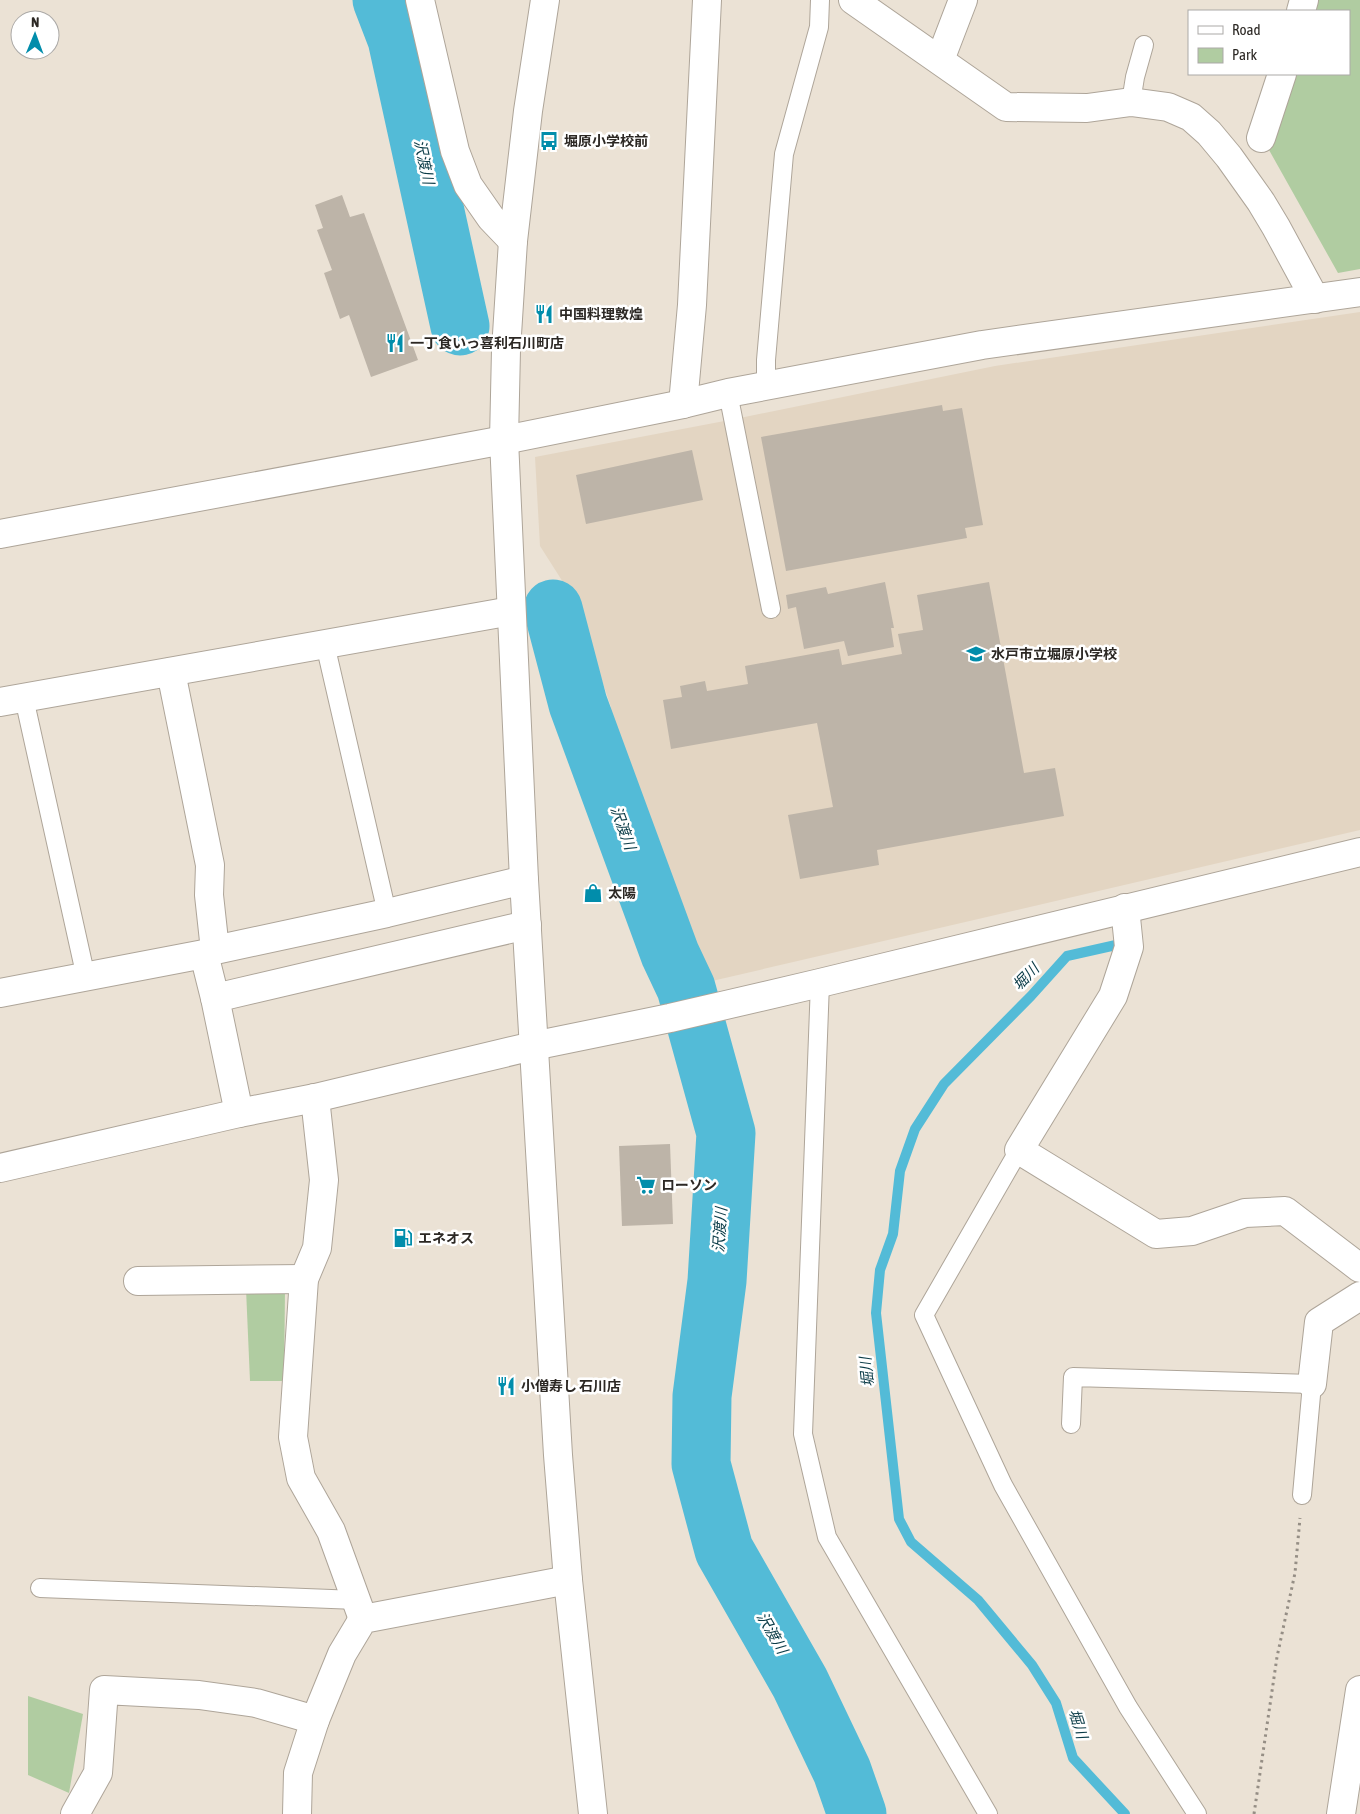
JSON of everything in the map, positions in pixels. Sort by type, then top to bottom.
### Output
[{"type":"street","points":[[420,0],[456,152],[468,185],[491,218],[513,241]]},
{"type":"street","points":[[545,0],[528,112],[513,241],[506,350],[504,440],[524,880],[558,1454],[568,1580],[593,1814]]},
{"type":"street","points":[[683,404],[692,305],[707,0]]},
{"type":"street","points":[[853,0],[1006,107],[1087,108],[1131,102],[1168,107],[1191,116],[1209,133],[1229,157],[1261,202],[1315,299]]},
{"type":"street","points":[[940,60],[963,0]]},
{"type":"street","points":[[1261,138],[1282,75]]},
{"type":"street","points":[[1,531],[504,440],[683,404],[728,393],[982,345],[1360,292]]},
{"type":"street","points":[[12,700],[511,611]]},
{"type":"street","points":[[172,672],[210,865],[209,952],[215,998],[239,1113]]},
{"type":"street","points":[[0,1168],[239,1113],[315,1098],[533,1046],[670,1018],[1360,852]]},
{"type":"street","points":[[0,993],[209,952],[524,880]]},
{"type":"street","points":[[1125,908],[1129,947],[1113,996],[1019,1150],[1156,1234],[1192,1231],[1245,1213],[1285,1211],[1360,1268]]},
{"type":"street","points":[[215,998],[527,925]]},
{"type":"street","points":[[297,1814],[298,1773],[315,1720],[360,1610],[331,1531],[301,1478],[293,1437],[304,1279],[317,1248],[324,1180],[315,1098]]},
{"type":"street","points":[[138,1281],[304,1279]]},
{"type":"street","points":[[1312,1384],[1319,1322],[1360,1296]]},
{"type":"street","points":[[360,1610],[568,1580]]},
{"type":"street","points":[[75,1814],[98,1773],[104,1690],[199,1695],[256,1703],[315,1720]]},
{"type":"street","points":[[1341,1814],[1360,1690]]},
{"type":"lane","points":[[766,387],[766,360],[784,154],[819,26],[820,0]]},
{"type":"lane","points":[[1131,102],[1135,77],[1144,45]]},
{"type":"lane","points":[[728,393],[771,609]]},
{"type":"lane","points":[[324,644],[386,913]]},
{"type":"lane","points":[[12,700],[84,964]]},
{"type":"lane","points":[[820,983],[803,1434],[827,1537],[988,1814]]},
{"type":"lane","points":[[1019,1150],[924,1315],[1003,1485],[1128,1707],[1197,1814]]},
{"type":"lane","points":[[1071,1424],[1073,1377],[1312,1384],[1302,1495]]},
{"type":"lane","points":[[40,1588],[360,1610]]},
{"type":"path","points":[[1254,1814],[1277,1657],[1295,1573],[1302,1495]]},
{"type":"shaded area","name":"水戸市立堀原小学校","points":[[1360,312],[1360,830],[712,981],[696,943],[680,946],[602,712],[611,707],[575,601],[540,546],[535,457],[735,419],[995,366]]},
{"type":"green space","points":[[1314,0],[1360,0],[1360,269],[1338,273],[1269,150],[1292,75],[1350,75],[1350,10],[1311,10]]},
{"type":"green space","points":[[246,1289],[285,1289],[284,1381],[250,1381]]},
{"type":"green space","points":[[28,1696],[83,1714],[69,1793],[28,1775]]},
{"type":"building","points":[[342,195],[350,217],[364,213],[418,360],[371,377],[349,315],[340,319],[324,273],[332,270],[317,230],[323,228],[315,205]]},
{"type":"building","points":[[942,405],[943,411],[962,408],[983,525],[965,528],[967,538],[786,571],[761,437]]},
{"type":"building","points":[[692,450],[703,500],[586,524],[576,475]]},
{"type":"building","points":[[885,582],[894,628],[891,628],[894,647],[848,656],[844,641],[804,649],[796,607],[788,609],[786,595],[826,587],[828,594]]},
{"type":"building","points":[[989,582],[1024,773],[1055,768],[1064,816],[877,850],[879,865],[800,879],[788,815],[833,807],[817,723],[671,749],[663,700],[682,697],[680,686],[705,681],[707,691],[748,684],[745,666],[839,649],[842,665],[902,654],[898,634],[923,630],[917,595]]},
{"type":"building","name":"ローソン","points":[[670,1144],[673,1224],[622,1226],[619,1146]]},
{"type":"waterway","name":"沢渡川","points":[[382,0],[397,39],[460,326]]},
{"type":"waterway","name":"沢渡川","points":[[553,609],[578,704],[670,954],[686,988],[726,1133],[717,1281],[702,1396],[701,1464],[724,1550],[800,1683],[842,1771],[857,1814]]},
{"type":"waterway","name":"堀川","points":[[1116,945],[1067,956],[1031,996],[944,1084],[915,1129],[900,1171],[893,1234],[880,1270],[876,1313],[899,1519],[911,1542],[978,1600],[1032,1665],[1056,1703],[1073,1758],[1125,1814]]},
{"type":"place","name":"堀原小学校前","points":[[549,141]]},
{"type":"place","name":"中国料理敦煌","points":[[544,314]]},
{"type":"place","name":"一丁食いっ喜利石川町店","points":[[395,343]]},
{"type":"place","name":"水戸市立堀原小学校","points":[[976,654]]},
{"type":"place","name":"太陽","points":[[593,893]]},
{"type":"place","name":"ローソン","points":[[646,1185]]},
{"type":"place","name":"エネオス","points":[[403,1238]]},
{"type":"place","name":"小僧寿し 石川店","points":[[506,1386]]}]
